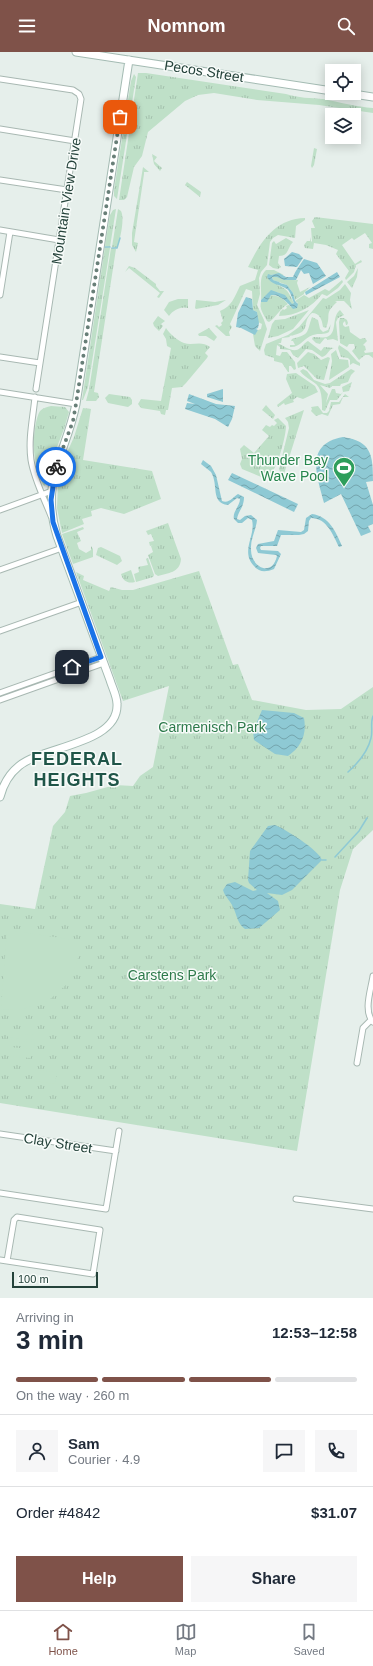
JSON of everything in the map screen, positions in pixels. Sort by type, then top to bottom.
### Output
[{"type":"street","name":"Pecos Street","points":[[76,52],[325,90]]},
{"type":"street","points":[[53,522],[52,491],[57,464],[73,421],[129,60]]},
{"type":"street","name":"Mountain View Drive","points":[[0,79],[75,91],[82,100],[36,389]]},
{"type":"street","points":[[361,95],[373,97]]},
{"type":"street","points":[[0,129],[75,141]]},
{"type":"street","points":[[0,180],[68,190]]},
{"type":"street","points":[[0,230],[59,240]]},
{"type":"street","points":[[0,295],[10,232]]},
{"type":"street","points":[[0,357],[40,363]]},
{"type":"street","points":[[0,392],[76,404]]},
{"type":"street","points":[[0,797],[1,789],[13,771],[26,761],[94,736],[108,726],[114,717],[117,704],[82,602],[34,471],[30,448],[36,397]]},
{"type":"street","points":[[0,510],[52,491]]},
{"type":"street","points":[[0,570],[62,548]]},
{"type":"street","points":[[0,631],[82,602]]},
{"type":"street","points":[[0,693],[102,660]]},
{"type":"street","points":[[0,700],[102,660]]},
{"type":"street","points":[[358,1063],[363,1028],[372,1021],[368,1006],[373,976]]},
{"type":"street","points":[[0,1193],[106,1209],[119,1131]]},
{"type":"street","name":"Clay Street","points":[[0,1134],[116,1152]]},
{"type":"street","points":[[296,1199],[373,1209]]},
{"type":"street","points":[[0,1260],[93,1274],[100,1230],[17,1217],[14,1220],[7,1261]]},
{"type":"green space","points":[[138,73],[300,97],[323,99],[354,106],[373,108],[373,113],[361,111],[361,108],[339,108],[257,100],[214,93],[198,95],[185,101],[148,132],[142,156],[134,167],[127,197],[124,200],[119,200]]},
{"type":"green space","points":[[134,74],[136,77],[117,199],[114,196],[114,190],[131,81]]},
{"type":"green space","points":[[314,148],[317,149],[312,168],[311,166]]},
{"type":"green space","points":[[152,154],[157,157],[154,161],[162,168],[160,171],[154,164]]},
{"type":"green space","points":[[143,167],[149,172],[144,172],[134,242],[138,243],[136,252],[132,245],[132,233]]},
{"type":"green space","points":[[187,182],[201,192],[200,197],[185,185]]},
{"type":"green space","points":[[116,209],[110,247],[105,246],[110,215],[113,210]]},
{"type":"green space","points":[[118,209],[121,211],[122,224],[121,235],[117,248],[112,247]]},
{"type":"green space","points":[[315,217],[373,224],[373,249],[369,248],[369,244],[372,243],[365,233],[354,240],[352,238],[342,245],[355,264],[361,260],[362,262],[356,265],[354,272],[346,280],[345,278],[349,271],[336,254],[338,250],[326,245],[314,243],[313,249],[305,248],[304,245],[307,241],[310,241],[311,237],[311,242],[312,241],[311,228],[315,228],[312,221]]},
{"type":"green space","points":[[305,218],[305,220],[296,226],[295,238],[278,235],[270,242],[267,265],[261,272],[259,278],[260,294],[257,305],[267,329],[260,351],[255,346],[253,334],[261,329],[262,324],[258,322],[257,312],[253,310],[252,291],[246,289],[230,324],[232,327],[229,332],[230,336],[226,336],[215,326],[217,325],[219,327],[222,325],[221,323],[223,321],[220,311],[230,304],[240,286],[255,280],[258,270],[248,267],[263,241],[269,234],[285,223],[294,219]]},
{"type":"green space","points":[[286,238],[293,242],[285,255],[279,256],[278,263],[281,267],[278,269],[273,268],[269,265],[272,243],[274,241],[276,244]]},
{"type":"green space","points":[[105,247],[110,248],[88,387],[82,400]]},
{"type":"green space","points":[[111,248],[116,249],[94,392],[98,393],[99,397],[96,401],[86,401],[89,390]]},
{"type":"green space","points":[[129,266],[135,268],[156,284],[160,291],[164,291],[159,298],[157,297],[160,293],[129,268],[125,272]]},
{"type":"green space","points":[[358,268],[357,277],[352,288],[347,282],[354,276]]},
{"type":"green space","points":[[266,270],[274,270],[284,275],[271,275],[272,281],[287,291],[294,303],[292,305],[280,293],[276,292],[268,294],[261,300],[261,280]]},
{"type":"green space","points":[[272,277],[298,280],[297,283],[300,292],[310,287],[304,294],[295,300],[293,293],[287,285],[273,280]]},
{"type":"green space","points":[[342,280],[343,282],[338,288],[327,296],[322,294],[318,299],[303,310],[285,316],[279,316],[283,309],[284,310],[287,308],[286,306],[289,305],[291,307],[298,303],[295,301],[304,295],[309,298],[325,289],[329,291]]},
{"type":"green space","points":[[345,284],[351,293],[350,300],[352,309],[344,301],[335,301],[337,302],[329,312],[326,328],[323,327],[319,316],[312,313],[307,320],[304,330],[289,336],[290,337],[282,338],[281,343],[278,343],[292,350],[298,350],[308,341],[321,351],[324,347],[334,348],[322,357],[312,350],[306,349],[298,358],[293,355],[290,350],[280,349],[277,345],[276,355],[280,356],[282,352],[287,352],[295,362],[296,369],[294,370],[291,366],[289,366],[289,372],[282,363],[274,361],[274,358],[265,355],[264,350],[266,344],[288,335],[299,327],[323,298],[326,299],[340,290]]},
{"type":"green space","points":[[271,295],[281,297],[288,304],[269,322],[262,312],[261,302],[268,299]]},
{"type":"green space","points":[[178,299],[188,299],[188,308],[177,309],[169,316],[164,310],[169,302]]},
{"type":"green space","points":[[196,300],[215,302],[226,300],[218,305],[196,309]]},
{"type":"green space","points":[[309,310],[293,329],[278,336],[268,338],[272,324],[275,320],[285,319]]},
{"type":"green space","points":[[340,310],[344,315],[338,318],[336,322],[338,341],[333,339],[327,340],[325,338],[320,344],[316,343],[312,339],[313,337],[327,337],[330,335],[334,329],[337,313]]},
{"type":"green space","points":[[158,316],[165,321],[161,324],[163,326],[159,331],[153,323]]},
{"type":"green space","points":[[312,317],[318,320],[320,329],[323,332],[328,330],[331,324],[329,332],[313,335],[297,346],[290,347],[290,345],[295,345],[293,341],[291,341],[292,339],[302,336],[308,330]]},
{"type":"green space","points":[[340,318],[344,318],[348,323],[346,325],[345,321],[343,325],[345,327],[349,326],[350,332],[360,339],[365,338],[367,341],[363,345],[365,346],[366,350],[364,351],[365,353],[373,352],[373,358],[369,355],[365,355],[359,360],[352,351],[355,348],[354,344],[349,344],[347,347],[340,343],[339,322]]},
{"type":"green space","points":[[166,328],[174,337],[182,342],[187,344],[200,343],[210,347],[205,353],[208,356],[207,358],[186,383],[182,387],[172,388],[168,410],[166,410],[165,415],[161,414],[160,411],[141,408],[138,404],[141,399],[161,401],[171,348],[167,346],[166,339],[163,334]]},
{"type":"green space","points":[[209,328],[217,337],[214,341],[206,336],[199,336],[198,334]]},
{"type":"green space","points":[[339,345],[348,351],[360,363],[360,366],[353,363],[350,365],[350,360],[348,358],[341,357],[338,348]]},
{"type":"green space","points":[[336,350],[339,359],[348,360],[349,367],[329,380],[332,361],[331,354]]},
{"type":"green space","points":[[308,352],[314,354],[321,360],[328,357],[330,358],[324,380],[317,379],[304,366],[298,368],[297,363]]},
{"type":"green space","points":[[303,369],[307,371],[314,380],[325,384],[330,383],[351,369],[355,371],[351,375],[348,382],[341,384],[340,386],[332,386],[330,388],[320,385],[328,394],[326,403],[332,389],[335,389],[336,393],[341,394],[343,392],[337,400],[330,400],[325,411],[322,410],[320,390],[314,382],[302,374],[300,371]]},
{"type":"green space","points":[[296,373],[315,386],[318,392],[303,399],[297,397],[293,400],[294,402],[285,405],[284,403],[278,407],[277,405],[292,393],[286,379],[287,374]]},
{"type":"green space","points":[[352,382],[349,391],[343,392],[342,387]]},
{"type":"green space","points":[[109,394],[130,397],[132,404],[128,407],[108,403],[105,398]]},
{"type":"green space","points":[[345,394],[349,397],[343,397],[340,404],[333,405],[328,416],[322,414],[316,416],[311,411],[311,407],[318,406],[323,413],[327,413],[331,402],[339,402]]},
{"type":"green space","points":[[266,405],[275,415],[273,419],[262,410]]},
{"type":"green space","points":[[51,406],[65,407],[69,412],[50,465],[45,486],[43,485],[35,460],[34,437],[38,414],[44,408]]},
{"type":"green space","points":[[83,408],[91,409],[83,460],[152,471],[161,499],[124,514],[101,508],[91,511],[92,516],[82,519],[84,524],[62,533],[57,508],[58,482],[65,457],[74,437]]},
{"type":"green space","points":[[304,410],[284,474],[281,474],[279,469],[289,428],[288,422],[285,418]]},
{"type":"green space","points":[[278,418],[286,426],[286,431],[280,455],[270,476],[266,479],[242,469],[240,464],[242,459],[240,449],[244,445],[254,453],[269,436],[262,430],[266,425],[270,427],[272,425],[274,426],[277,423],[274,420]]},
{"type":"green space","points":[[168,523],[181,559],[176,570],[158,576],[155,574],[148,555],[153,552],[151,546],[153,545],[150,546],[149,542],[154,541],[151,534],[148,535],[146,531]]},
{"type":"green space","points":[[83,527],[84,529],[77,532],[81,541],[77,543],[79,549],[86,553],[91,550],[91,546],[93,549],[93,557],[73,564],[62,534]]},
{"type":"green space","points":[[101,547],[120,556],[122,561],[117,565],[96,555],[98,548]]},
{"type":"green space","points":[[148,558],[154,575],[153,577],[136,582],[134,574],[139,572],[138,567],[148,565],[146,559]]},
{"type":"green space","points":[[131,570],[135,582],[130,583],[123,578],[121,574]]},
{"type":"green space","name":"Carstens Park","points":[[199,571],[233,665],[238,664],[252,700],[306,710],[341,709],[373,687],[373,830],[353,849],[340,890],[297,1151],[0,1103],[0,904],[35,909],[53,826],[65,812],[70,796],[115,785],[133,786],[140,776],[153,767],[169,686],[123,701],[76,572],[84,576],[83,580],[109,591],[111,587],[122,590],[133,590]]},
{"type":"green space","points":[[7,930],[82,941],[77,962],[68,983],[48,1001],[23,1009],[1,1010]]},
{"type":"green space","points":[[9,1032],[20,1033],[20,1039],[8,1037]]},
{"type":"green space","points":[[24,1034],[36,1035],[35,1040],[23,1039]]},
{"type":"green space","points":[[8,1039],[20,1040],[19,1046],[8,1045]]},
{"type":"green space","points":[[23,1041],[35,1042],[34,1048],[23,1046]]},
{"type":"green space","points":[[10,1047],[31,1049],[30,1058],[9,1056]]},
{"type":"green space","points":[[36,1070],[57,1072],[55,1084],[34,1081]]},
{"type":"water","points":[[292,252],[299,254],[303,258],[297,267],[285,266],[284,259]]},
{"type":"water","points":[[304,259],[317,263],[326,276],[313,284],[309,273],[304,274],[301,270],[296,280],[284,280],[277,277],[272,277],[273,280],[287,285],[298,304],[297,308],[293,309],[283,299],[274,295],[271,295],[267,302],[261,302],[261,300],[271,290],[285,295],[292,304],[294,303],[288,290],[271,282],[267,277],[268,274],[271,275],[279,273],[286,277],[293,277]]},
{"type":"water","points":[[337,272],[340,277],[306,295],[305,292]]},
{"type":"water","points":[[246,297],[252,299],[253,310],[257,312],[259,323],[258,328],[256,329],[258,330],[255,335],[236,327],[238,313]]},
{"type":"water","points":[[223,389],[223,402],[207,397],[207,394]]},
{"type":"water","points":[[189,394],[216,404],[235,406],[232,419],[228,427],[215,419],[185,409],[187,403],[195,404],[187,401]]},
{"type":"water","name":"Thunder Bay Wave Pool","points":[[343,437],[360,442],[369,451],[371,457],[373,481],[366,482],[373,505],[373,524],[368,526],[371,532],[361,536],[341,494],[324,503],[317,472],[316,462],[318,454],[323,446],[331,441]]},
{"type":"water","points":[[203,460],[211,466],[216,475],[222,501],[227,502],[238,494],[244,497],[237,519],[240,520],[245,516],[251,515],[257,520],[251,542],[251,550],[254,561],[262,568],[271,567],[277,556],[258,553],[256,548],[258,544],[274,541],[278,530],[301,532],[304,530],[306,518],[312,514],[318,515],[327,521],[334,530],[342,546],[339,547],[329,528],[325,524],[317,519],[311,518],[309,521],[308,531],[304,534],[281,535],[277,546],[261,546],[261,550],[278,551],[281,554],[274,569],[266,571],[259,570],[254,566],[248,555],[253,526],[252,520],[248,518],[242,523],[238,523],[234,519],[234,514],[240,499],[237,498],[228,505],[222,504],[219,501],[211,472],[201,464]]},
{"type":"water","points":[[232,473],[298,504],[294,512],[228,480]]},
{"type":"water","points":[[262,710],[294,713],[304,718],[305,730],[300,745],[288,756],[275,754],[254,740],[253,731]]},
{"type":"water","points":[[275,825],[293,835],[315,851],[322,860],[292,890],[282,895],[267,893],[278,901],[280,910],[259,928],[245,929],[239,922],[232,905],[223,890],[227,884],[235,882],[253,891],[257,890],[249,883],[248,880],[250,851],[268,826]]},
{"type":"waterway","points":[[112,248],[117,248],[120,238]]},
{"type":"waterway","points":[[105,247],[110,247]]},
{"type":"waterway","points":[[348,772],[365,752],[370,743],[373,716]]},
{"type":"waterway","points":[[335,857],[359,831],[367,818]]},
{"type":"way so far","points":[[56,467],[58,458],[73,421],[120,117]]},
{"type":"place","name":"Thunder Bay Wave Pool","points":[[344,488]]},
{"type":"district","name":"FEDERAL HEIGHTS","points":[[77,769]]},
{"type":"route","points":[[56,467],[52,484],[51,500],[53,522],[101,657],[72,667]]},
{"type":"park label","name":"Carmenisch Park","points":[[212,727]]}]
